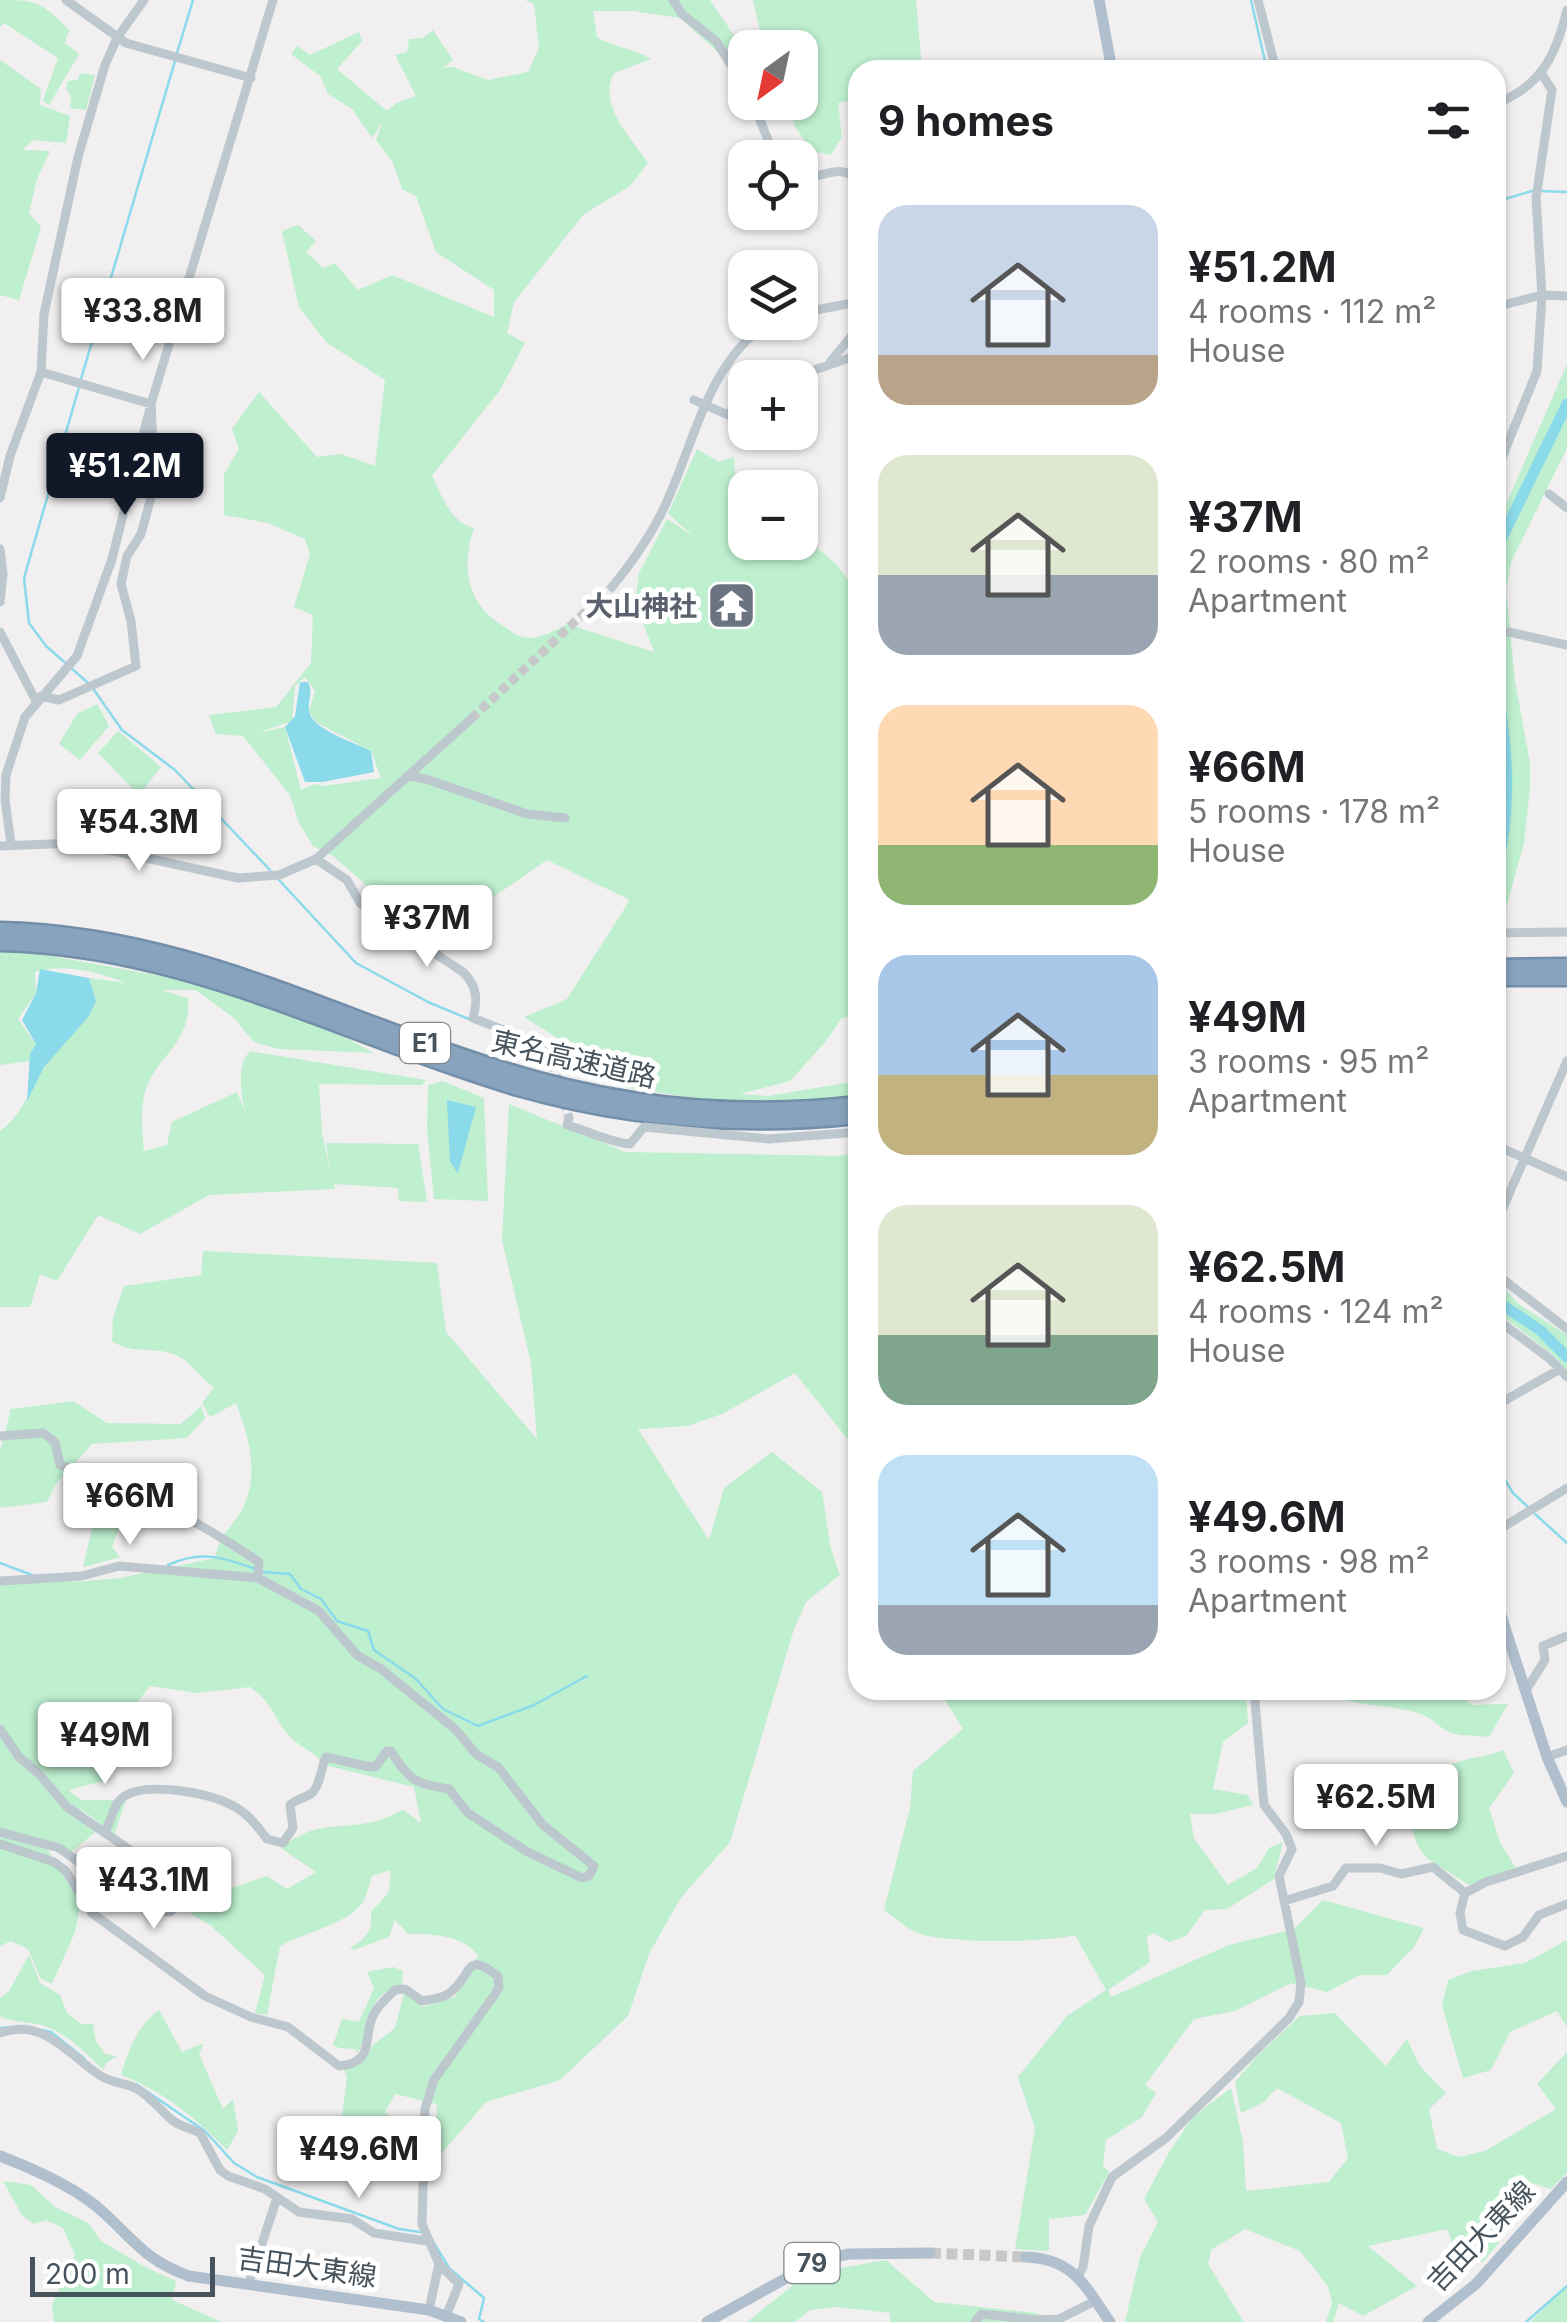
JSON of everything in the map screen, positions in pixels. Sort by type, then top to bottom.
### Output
[{"type":"highway","name":"東名高速道路","points":[[0,930],[63,934],[174,954],[271,984],[468,1059],[597,1094],[665,1105],[748,1110],[848,1105]]},
{"type":"highway","name":"東名高速道路","points":[[0,942],[94,950],[192,972],[477,1075],[604,1108],[699,1121],[774,1122],[848,1117]]},
{"type":"highway","points":[[1506,967],[1567,966]]},
{"type":"highway","points":[[1506,978],[1567,978]]},
{"type":"main road","points":[[1104,1],[1111,60]]},
{"type":"main road","points":[[1506,1629],[1547,1757],[1567,1802]]},
{"type":"main road","name":"吉田大東線","points":[[0,2156],[101,2210],[137,2248],[162,2266],[189,2276],[429,2310],[461,2322]]},
{"type":"main road","name":"吉田大東線","points":[[1428,2322],[1476,2284],[1567,2182]]},
{"type":"main road","name":"79","points":[[708,2322],[818,2260],[849,2254],[930,2253]]},
{"type":"main road","points":[[1026,2256],[1062,2263],[1078,2277],[1110,2322]]},
{"type":"street","points":[[66,0],[117,38],[250,78]]},
{"type":"street","points":[[0,498],[10,456],[41,372],[44,314],[78,157],[105,64],[117,38],[144,0]]},
{"type":"street","points":[[272,0],[150,404],[112,558],[83,642],[69,667],[25,717],[3,780],[5,845],[77,843],[238,878],[275,876],[316,859],[471,720]]},
{"type":"street","points":[[672,0],[682,14],[716,41],[728,60]]},
{"type":"street","points":[[1258,0],[1273,60]]},
{"type":"street","points":[[1506,100],[1541,73],[1559,44],[1567,10]]},
{"type":"street","points":[[1506,448],[1537,371],[1542,295],[1536,198],[1552,90],[1541,73]]},
{"type":"street","points":[[818,175],[840,169],[848,171]]},
{"type":"street","points":[[1506,305],[1542,295],[1567,296]]},
{"type":"street","points":[[818,310],[848,304]]},
{"type":"street","points":[[612,587],[660,515],[727,361],[746,340]]},
{"type":"street","points":[[830,362],[848,340]]},
{"type":"street","points":[[818,367],[848,358]]},
{"type":"street","points":[[41,372],[150,404]]},
{"type":"street","points":[[694,400],[728,415]]},
{"type":"street","points":[[38,698],[59,700],[136,666],[131,621],[120,584],[127,556],[142,534],[154,482],[150,404]]},
{"type":"street","points":[[1549,494],[1567,508]]},
{"type":"street","points":[[0,550],[0,602]]},
{"type":"street","points":[[0,632],[38,698]]},
{"type":"street","points":[[1509,632],[1567,645]]},
{"type":"street","points":[[409,776],[527,814],[565,818]]},
{"type":"street","points":[[316,859],[348,880],[360,903],[369,910],[464,972],[475,990],[473,1018],[538,1046],[550,1054],[552,1062]]},
{"type":"street","points":[[1506,933],[1567,932]]},
{"type":"street","points":[[1506,1201],[1567,1061]]},
{"type":"street","points":[[569,1118],[568,1125],[613,1142],[630,1144],[644,1127],[769,1139],[848,1133]]},
{"type":"street","points":[[1506,1150],[1567,1176]]},
{"type":"street","points":[[1506,1281],[1567,1328]]},
{"type":"street","points":[[1506,1326],[1563,1373],[1506,1401]]},
{"type":"street","points":[[0,1436],[43,1433],[55,1442],[60,1465],[112,1481],[179,1511],[259,1562],[258,1573]]},
{"type":"street","points":[[1506,1525],[1567,1488]]},
{"type":"street","points":[[0,1581],[82,1576],[119,1566],[258,1573],[319,1611],[358,1654],[456,1730],[477,1754],[498,1768],[543,1825],[594,1866],[590,1876],[572,1876],[526,1851],[468,1813],[449,1789],[416,1782],[399,1766],[391,1751],[370,1767],[326,1757],[316,1788],[310,1796],[295,1799],[290,1805],[293,1828],[282,1843],[267,1839],[253,1819],[226,1802],[143,1788],[118,1801],[104,1832]]},
{"type":"street","points":[[1526,1690],[1545,1660],[1543,1646],[1567,1636]]},
{"type":"street","points":[[1078,2277],[1089,2226],[1112,2177],[1166,2138],[1296,2009],[1301,1983],[1279,1876],[1292,1849],[1264,1805],[1255,1700]]},
{"type":"street","points":[[0,1729],[19,1758],[39,1774],[67,1808],[132,1852],[177,1902],[170,1912],[146,1909],[59,1848],[0,1832]]},
{"type":"street","points":[[1547,1757],[1567,1750]]},
{"type":"street","points":[[0,1844],[54,1862],[66,1870],[92,1913],[205,1996],[251,2017],[288,2026],[339,2066],[353,2065],[363,2056],[370,2041],[370,2021],[394,1990],[405,1989],[422,2001],[441,1998],[458,1986],[466,1968],[473,1964],[498,1976],[495,1994],[430,2088],[423,2130],[426,2236],[439,2264],[459,2284],[446,2314]]},
{"type":"street","points":[[1284,1901],[1332,1886],[1346,1868],[1380,1868],[1402,1874],[1433,1867],[1465,1892],[1567,1856]]},
{"type":"street","points":[[1465,1892],[1460,1914],[1463,1930],[1505,1946],[1522,1937],[1540,1915],[1567,1904]]},
{"type":"street","points":[[0,2033],[21,2028],[60,2042],[104,2078],[147,2095],[175,2124],[200,2133],[212,2159],[228,2176],[265,2189],[300,2212],[352,2220],[374,2234],[426,2236]]},
{"type":"street","points":[[249,2284],[277,2198]]},
{"type":"street","points":[[429,2310],[439,2264]]},
{"type":"street","points":[[975,2322],[981,2314],[1059,2319],[1096,2301]]},
{"type":"green space","points":[[0,0],[39,4],[69,30],[65,43],[79,54],[49,105],[43,100],[58,58],[4,23],[0,27]]},
{"type":"green space","points":[[525,0],[710,0],[730,30],[728,61],[680,18],[633,11],[593,11],[597,37],[651,59],[614,73],[610,85],[618,120],[648,163],[630,186],[584,214],[514,302],[507,333],[525,343],[500,390],[432,476],[453,515],[474,528],[468,569],[474,595],[490,616],[522,637],[540,636],[567,624],[654,652],[635,602],[639,573],[667,519],[695,537],[668,514],[697,449],[719,462],[734,457],[735,470],[728,470],[728,560],[818,560],[818,549],[848,579],[848,1016],[842,1018],[790,1081],[740,1094],[768,1096],[848,1083],[848,1100],[791,1105],[693,1098],[611,1085],[565,1043],[524,1017],[567,999],[630,900],[547,860],[430,941],[333,856],[313,846],[299,823],[290,795],[243,736],[216,734],[209,715],[276,707],[311,663],[313,615],[294,607],[310,554],[305,539],[268,523],[224,515],[224,474],[239,449],[232,429],[259,392],[317,457],[341,454],[375,466],[385,380],[327,343],[299,307],[282,231],[298,225],[316,241],[306,252],[323,268],[335,263],[358,290],[392,275],[494,317],[494,290],[436,252],[416,196],[402,189],[393,163],[376,140],[383,121],[372,138],[352,109],[328,94],[320,76],[291,54],[297,46],[310,55],[359,32],[362,41],[337,69],[387,111],[416,96],[395,55],[407,52],[409,39],[423,38],[433,30],[453,60],[443,68],[453,67],[488,80],[528,72],[539,48],[534,4]],"holes":[[[305,677],[315,691],[309,711],[316,722],[371,751],[381,778],[314,784],[301,790],[285,727],[257,733],[292,721],[295,686]]]},
{"type":"green space","points":[[753,0],[916,0],[921,60],[848,60],[848,101],[838,103],[842,137],[831,155],[818,152],[818,140],[804,140],[793,120],[818,120],[818,30],[760,30]]},
{"type":"green space","points":[[0,60],[41,89],[40,105],[70,116],[66,143],[34,140],[22,150],[50,151],[37,179],[29,213],[41,227],[19,300],[0,295]]},
{"type":"green space","points":[[80,73],[95,75],[86,110],[70,108],[71,96],[66,88],[68,81],[78,80]]},
{"type":"green space","points":[[1567,364],[1567,448],[1511,562],[1506,590],[1506,505]]},
{"type":"green space","points":[[1506,590],[1515,681],[1530,763],[1524,843],[1506,909]]},
{"type":"green space","points":[[97,704],[109,726],[80,760],[59,744],[77,714]]},
{"type":"green space","points":[[118,731],[161,767],[139,795],[98,753]]},
{"type":"green space","points":[[13,949],[205,984],[320,1024],[374,1053],[279,1049],[254,1042],[234,1018],[196,990],[161,990],[188,998],[188,1012],[176,1044],[146,1089],[142,1116],[144,1151],[167,1145],[172,1122],[237,1092],[245,1112],[241,1072],[250,1051],[426,1080],[422,1085],[319,1084],[322,1134],[330,1169],[326,1143],[418,1144],[427,1202],[399,1201],[398,1188],[334,1184],[335,1189],[209,1195],[140,1234],[98,1215],[57,1281],[40,1274],[30,1307],[0,1307],[0,1131],[15,1117],[46,1065],[91,1010],[96,1001],[89,978],[126,983],[81,970],[35,972],[36,993],[18,1019],[36,1044],[30,1061],[0,1065],[0,952]]},
{"type":"green space","points":[[443,1081],[484,1098],[488,1201],[434,1199],[427,1129],[428,1085]]},
{"type":"green space","points":[[509,1104],[625,1152],[848,1154],[848,1440],[795,1373],[722,1414],[687,1426],[638,1429],[709,1540],[724,1488],[772,1452],[822,1492],[831,1549],[840,1575],[806,1602],[794,1629],[730,1842],[680,1899],[649,1954],[628,2016],[560,2080],[486,2102],[434,2162],[437,2104],[395,2094],[385,2112],[393,2119],[386,2134],[377,2139],[357,2128],[311,2154],[299,2143],[299,2121],[342,2117],[347,2077],[344,2069],[359,2065],[373,2045],[395,2028],[404,1993],[423,2007],[455,1997],[478,1956],[455,1939],[408,1934],[395,1920],[389,1937],[354,1950],[350,1948],[367,1933],[371,1912],[389,1892],[391,1870],[372,1876],[362,1903],[352,1913],[280,1946],[267,2015],[255,2013],[265,1975],[210,1925],[191,1914],[190,1902],[267,1876],[287,1889],[316,1872],[281,1848],[305,1833],[373,1822],[403,1810],[421,1823],[414,1787],[325,1765],[290,1737],[268,1703],[250,1687],[198,1693],[150,1686],[129,1713],[108,1780],[68,1790],[82,1800],[126,1800],[114,1835],[79,1807],[99,1829],[71,1852],[41,1839],[81,1902],[75,1932],[52,1984],[41,1979],[28,1949],[11,1941],[0,1946],[0,1577],[75,1582],[120,1578],[215,1558],[220,1542],[245,1503],[251,1478],[248,1440],[236,1403],[210,1417],[202,1403],[214,1388],[186,1361],[168,1352],[127,1348],[112,1341],[113,1318],[124,1286],[201,1275],[203,1251],[437,1263],[446,1332],[537,1439],[531,1363],[502,1240]]},
{"type":"green space","points":[[1506,1290],[1520,1305],[1567,1335],[1567,1371],[1506,1319]]},
{"type":"green space","points":[[73,1401],[107,1423],[181,1424],[201,1406],[205,1418],[187,1438],[92,1444],[56,1484],[47,1502],[0,1508],[0,1451],[11,1409]]},
{"type":"green space","points":[[102,1487],[126,1496],[112,1547],[120,1557],[83,1567]]},
{"type":"green space","points":[[945,1700],[1247,1700],[1248,1723],[1223,1742],[1213,1789],[1248,1795],[1253,1805],[1214,1814],[1190,1814],[1194,1839],[1228,1885],[1257,1868],[1269,1848],[1283,1842],[1274,1879],[1227,1909],[1205,1910],[1186,1936],[1169,1942],[1154,1933],[1147,1937],[1150,1962],[1108,1990],[1111,1997],[1229,1945],[1294,1929],[1323,1900],[1424,1928],[1414,1947],[1387,1975],[1360,1975],[1327,1992],[1291,1983],[1235,2011],[1194,2019],[1145,2085],[1156,2093],[1142,2117],[1106,2140],[1103,2165],[1109,2172],[1085,2215],[1049,2219],[1049,2251],[1015,2249],[1035,2128],[1018,2077],[1067,2016],[1106,1990],[1075,1935],[1021,1941],[939,1938],[914,1931],[884,1910],[910,1808],[913,1771],[963,1729]]},
{"type":"green space","points":[[1344,1700],[1508,1704],[1489,1737],[1449,1732],[1421,1714]]},
{"type":"green space","points":[[1503,1750],[1514,1773],[1489,1808],[1500,1842],[1517,1870],[1469,1885],[1424,1855],[1413,1829],[1414,1804],[1428,1782],[1450,1765]]},
{"type":"green space","points":[[1567,1940],[1567,2027],[1557,2011],[1510,2032],[1491,2070],[1463,2078],[1442,2006],[1448,1980],[1472,1971],[1525,1963]]},
{"type":"green space","points":[[29,1955],[40,1983],[60,1995],[67,2013],[81,2024],[93,2024],[96,2041],[105,2054],[117,2056],[103,2070],[59,2032],[0,2016],[0,1998],[9,1991]]},
{"type":"green space","points":[[393,1967],[403,1971],[402,1985],[389,1990],[374,2005],[357,2054],[356,2049],[333,2045],[342,2019],[359,2022],[374,1988],[367,1972]]},
{"type":"green space","points":[[159,2010],[182,2052],[204,2043],[199,2054],[223,2109],[233,2099],[238,2131],[227,2150],[178,2106],[121,2075],[140,2031]]},
{"type":"green space","points":[[1335,2013],[1386,2066],[1407,2039],[1420,2066],[1446,2093],[1429,2109],[1437,2149],[1459,2157],[1485,2151],[1556,2109],[1537,2084],[1567,2052],[1567,2173],[1551,2189],[1535,2184],[1516,2199],[1506,2217],[1506,2234],[1483,2262],[1459,2262],[1447,2229],[1368,2246],[1417,2286],[1363,2316],[1339,2303],[1333,2322],[1326,2322],[1332,2303],[1328,2286],[1300,2251],[1245,2229],[1211,2250],[1208,2264],[1244,2322],[1125,2322],[1140,2257],[1158,2222],[1144,2199],[1193,2117],[1231,2088],[1243,2142],[1246,2191],[1329,2182],[1348,2158],[1341,2123],[1277,2088],[1264,2102],[1241,2113],[1235,2082],[1300,2016]]},
{"type":"green space","points":[[3,2181],[31,2185],[55,2207],[88,2223],[101,2241],[176,2281],[172,2300],[222,2322],[54,2322],[52,2305],[75,2255],[63,2228],[46,2220],[34,2224],[22,2215]]},
{"type":"green space","points":[[886,2260],[934,2302],[1036,2313],[1056,2322],[890,2322],[890,2313],[838,2307],[810,2310],[795,2322],[747,2322],[807,2274]]},
{"type":"green space","points":[[1567,2286],[1567,2322],[1530,2322]]},
{"type":"water","points":[[300,682],[308,682],[309,710],[314,720],[371,751],[374,772],[305,782],[285,727],[295,716]]},
{"type":"water","points":[[40,969],[89,978],[96,1001],[89,1016],[44,1067],[27,1101],[30,1054],[36,1044],[22,1020],[36,993]]},
{"type":"water","points":[[447,1100],[476,1107],[458,1173],[450,1162]]},
{"type":"waterway","points":[[177,53],[193,0]]},
{"type":"waterway","points":[[1251,0],[1265,60]]},
{"type":"waterway","points":[[81,379],[175,61]]},
{"type":"waterway","points":[[1506,199],[1532,191]]},
{"type":"waterway","points":[[1540,191],[1567,192]]},
{"type":"waterway","points":[[79,387],[24,578],[29,623],[46,646],[87,682]]},
{"type":"waterway","points":[[1506,529],[1567,404]]},
{"type":"waterway","points":[[92,687],[122,730],[175,770],[270,870]]},
{"type":"waterway","points":[[1506,765],[1506,802]]},
{"type":"waterway","points":[[279,880],[356,963],[471,1020]]},
{"type":"waterway","points":[[1506,1307],[1540,1330],[1567,1357]]},
{"type":"waterway","points":[[1506,1481],[1529,1508]]},
{"type":"waterway","points":[[1535,1514],[1567,1543]]},
{"type":"waterway","points":[[168,1565],[212,1557],[255,1569]]},
{"type":"waterway","points":[[0,1563],[32,1575]]},
{"type":"waterway","points":[[263,1572],[290,1574],[301,1589],[321,1599],[337,1621],[368,1631],[374,1650],[416,1679],[443,1709],[478,1726],[534,1705],[587,1676]]},
{"type":"waterway","points":[[0,2028],[25,2026]]},
{"type":"waterway","points":[[43,2030],[85,2059]]},
{"type":"waterway","points":[[136,2084],[205,2131],[234,2163],[257,2177],[399,2229],[420,2232]]},
{"type":"waterway","points":[[431,2238],[449,2268],[484,2298],[479,2319],[484,2322]]},
{"type":"waterway","points":[[1526,2322],[1567,2286]]},
{"type":"tunnel","points":[[471,719],[612,587]]},
{"type":"tunnel","points":[[552,1062],[569,1118]]},
{"type":"tunnel","points":[[930,2253],[1026,2257]]},
{"type":"place","name":"大山神社","points":[[732,606]]}]
